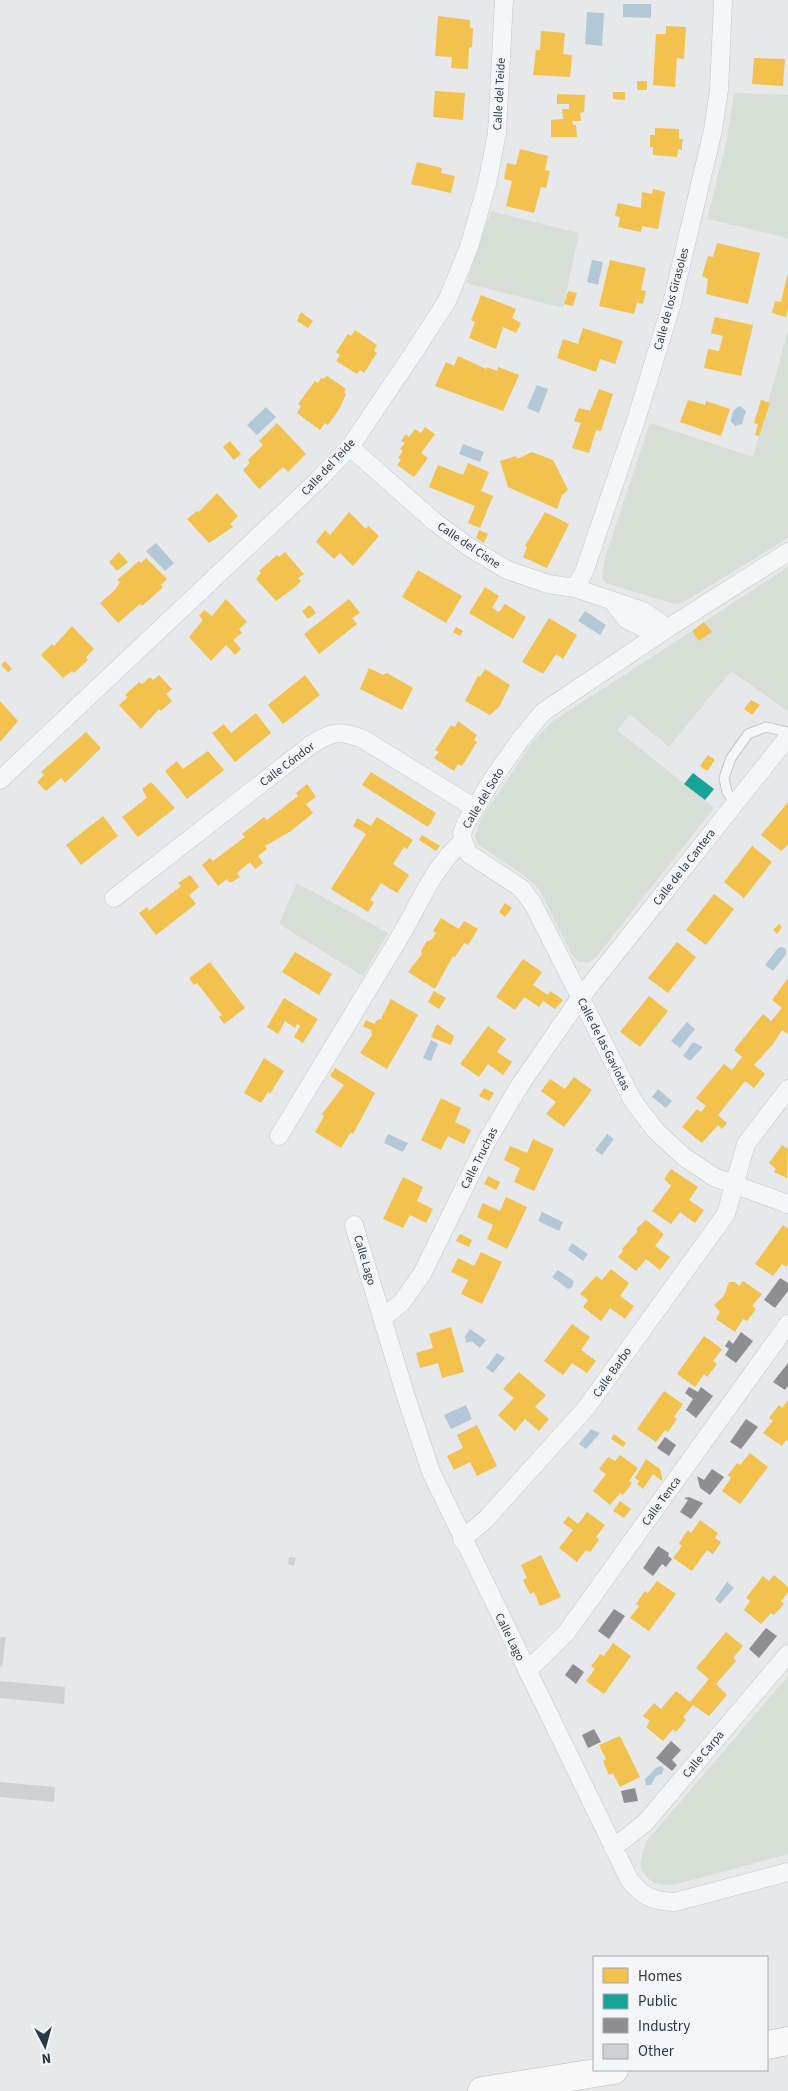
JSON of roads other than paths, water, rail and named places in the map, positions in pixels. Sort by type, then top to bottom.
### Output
[{"type":"highway","points":[[768,2045],[788,2041]]},
{"type":"highway","points":[[482,2091],[608,2071]]},
{"type":"street","name":"Calle del Teide","points":[[0,780],[300,497],[350,447],[447,301],[469,247],[487,184],[497,133],[504,0]]},
{"type":"street","name":"Calle de los Girasoles","points":[[575,588],[584,572],[636,420],[672,302],[713,130],[719,90],[723,0]]},
{"type":"street","name":"Calle del Cisne","points":[[350,447],[436,523],[507,570],[548,584],[575,588],[643,611],[663,632]]},
{"type":"street","name":"Calle del Soto","points":[[279,1136],[406,926],[440,865],[449,853],[463,841],[462,833],[475,808],[520,740],[543,712],[788,552]]},
{"type":"street","points":[[612,601],[626,619],[663,632]]},
{"type":"street","points":[[626,619],[628,655]]},
{"type":"street","name":"Calle Cóndor","points":[[114,898],[308,748],[336,732],[347,732],[363,739],[475,808]]},
{"type":"street","name":"Calle de la Cantera","points":[[580,998],[788,737]]},
{"type":"street","name":"Calle de las Gaviotas","points":[[463,841],[469,854],[521,888],[533,904],[633,1101],[656,1131],[684,1157],[714,1177],[788,1204]]},
{"type":"street","name":"Calle Truchas","points":[[383,1318],[402,1302],[422,1274],[488,1139],[520,1085],[580,998]]},
{"type":"street","name":"Calle Barbo","points":[[462,1540],[486,1519],[586,1408],[726,1214],[736,1186],[746,1144],[788,1089]]},
{"type":"street","name":"Calle Lago","points":[[354,1225],[431,1472],[462,1540],[630,1881],[641,1894],[657,1901],[675,1902],[788,1872]]},
{"type":"street","name":"Calle Tenca","points":[[527,1671],[566,1633],[788,1324]]},
{"type":"street","name":"Calle Carpa","points":[[613,1848],[645,1823],[788,1654]]},
{"type":"lane","points":[[735,803],[727,792],[724,778],[731,758],[748,734],[766,727],[788,732]]},
{"type":"water","points":[[623,4],[651,4],[651,18],[623,17]]},
{"type":"water","points":[[587,12],[604,13],[602,46],[585,44]]},
{"type":"water","points":[[592,260],[603,262],[598,285],[587,282]]},
{"type":"water","points":[[537,385],[548,389],[539,413],[527,408]]},
{"type":"water","points":[[740,406],[746,411],[742,424],[736,426],[731,422],[731,417],[734,410]]},
{"type":"water","points":[[266,407],[276,417],[257,435],[247,425]]},
{"type":"water","points":[[463,444],[484,452],[480,462],[459,454]]},
{"type":"water","points":[[156,543],[174,563],[165,571],[146,551]]},
{"type":"water","points":[[585,611],[606,625],[600,635],[578,621]]},
{"type":"water","points":[[778,948],[786,949],[786,954],[773,971],[765,965]]},
{"type":"water","points":[[687,1022],[695,1029],[680,1048],[671,1041]]},
{"type":"water","points":[[431,1040],[438,1044],[431,1061],[423,1058]]},
{"type":"water","points":[[693,1042],[703,1047],[690,1061],[683,1056]]},
{"type":"water","points":[[658,1089],[672,1101],[666,1108],[652,1097]]},
{"type":"water","points":[[388,1134],[408,1143],[403,1152],[384,1143]]},
{"type":"water","points":[[607,1134],[614,1139],[602,1155],[595,1150]]},
{"type":"water","points":[[542,1212],[563,1222],[559,1231],[538,1221]]},
{"type":"water","points":[[572,1243],[588,1254],[583,1261],[568,1250]]},
{"type":"water","points":[[558,1270],[574,1281],[572,1287],[568,1289],[552,1277]]},
{"type":"water","points":[[470,1329],[486,1340],[480,1348],[471,1341],[466,1343],[465,1336]]},
{"type":"water","points":[[497,1353],[505,1358],[493,1373],[486,1368]]},
{"type":"water","points":[[466,1405],[472,1419],[451,1429],[444,1415]]},
{"type":"water","points":[[591,1429],[600,1433],[586,1449],[579,1444]]},
{"type":"water","points":[[727,1582],[734,1588],[720,1604],[715,1599]]},
{"type":"water","points":[[661,1766],[664,1769],[662,1774],[656,1776],[651,1785],[646,1785],[645,1779],[657,1767]]}]
